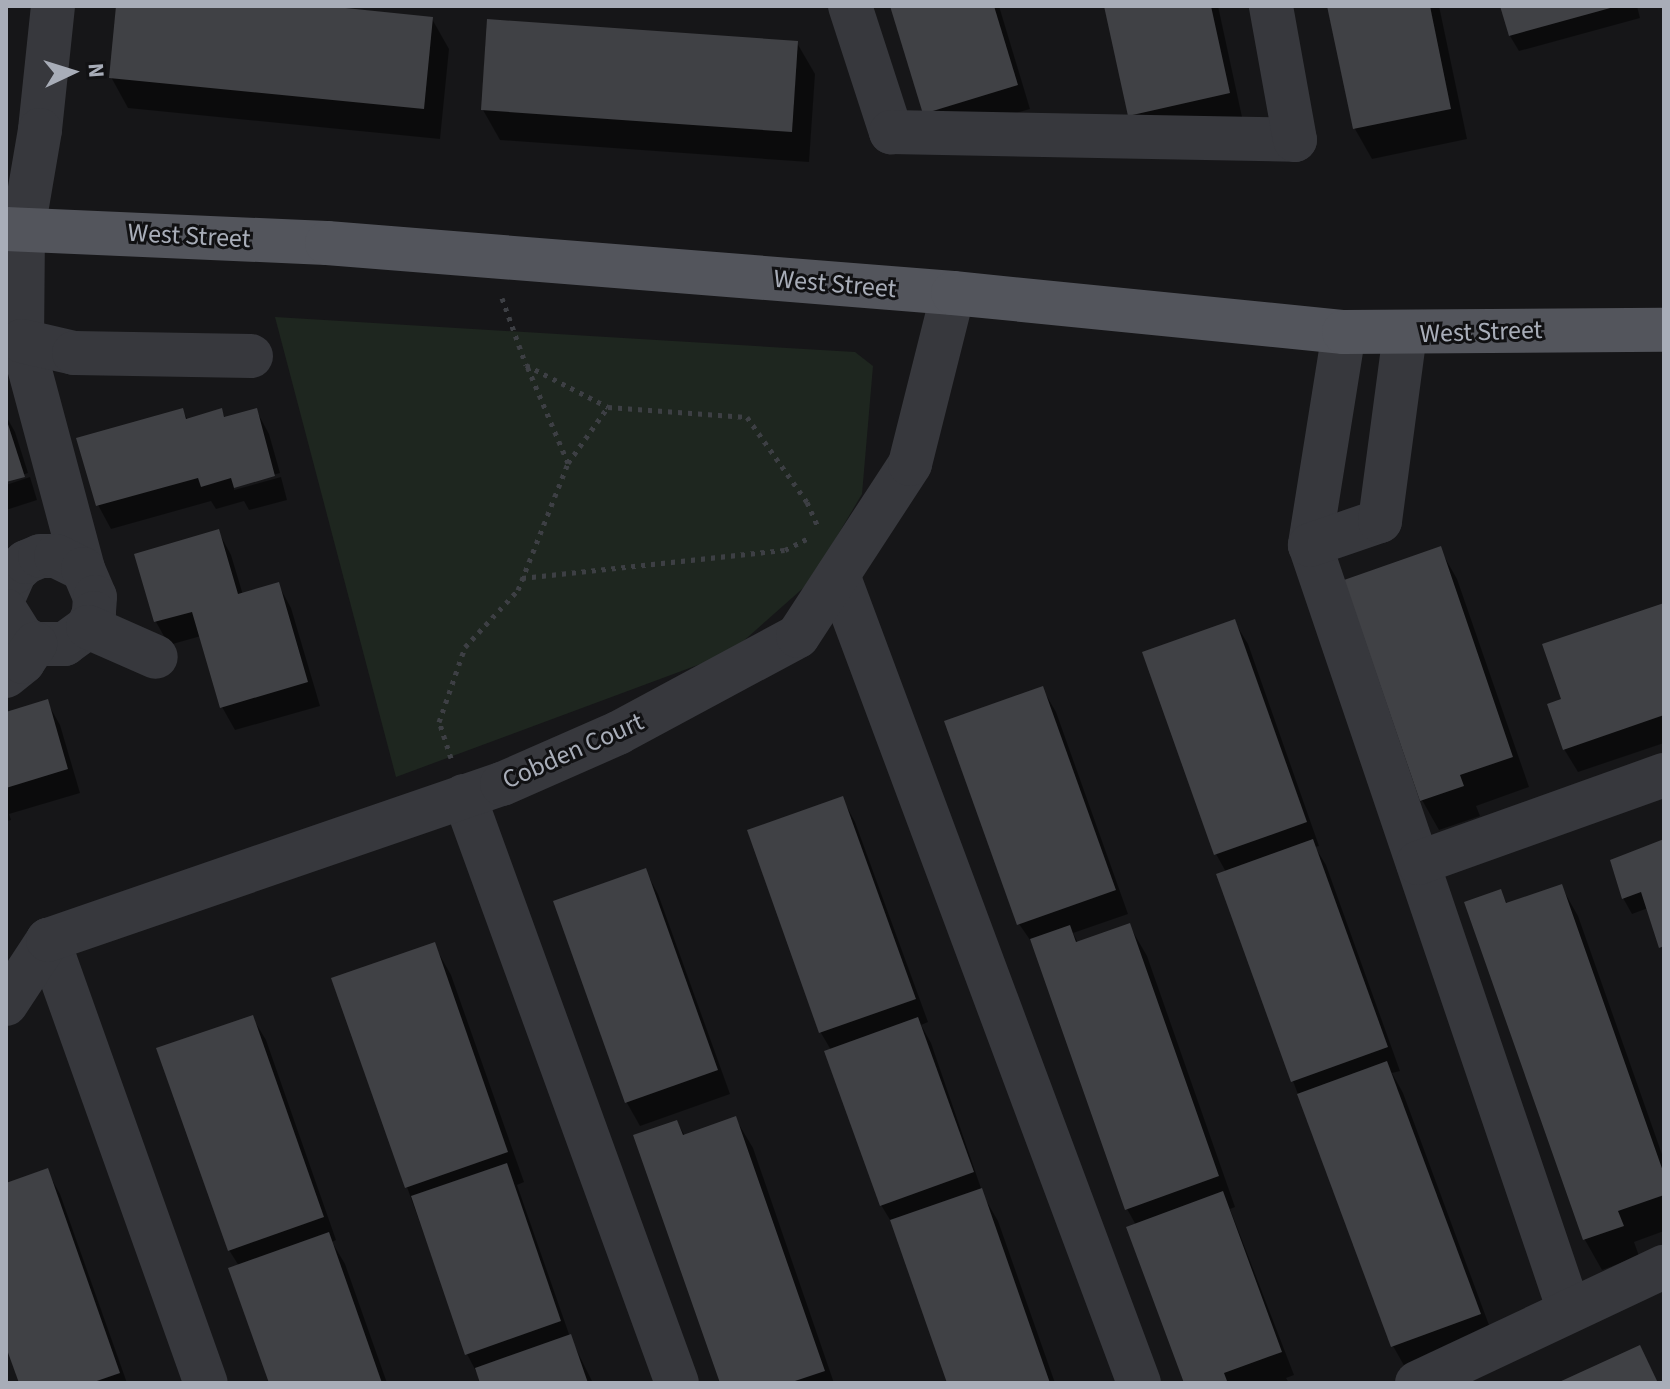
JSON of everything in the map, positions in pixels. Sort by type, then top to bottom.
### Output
[{"type":"main road","name":"West Street","points":[[14,229],[327,243],[487,255],[953,293],[1344,332],[1664,330]]},
{"type":"street","points":[[6,611],[13,627],[35,644],[65,644],[88,627],[94,613],[95,597],[83,569],[22,341],[14,229],[40,130],[53,6]]},
{"type":"street","points":[[850,6],[891,132],[1295,140],[1271,6]]},
{"type":"street","name":"Cobden Court","points":[[48,940],[464,796],[618,733],[798,636],[910,464],[953,293]]},
{"type":"street","points":[[1344,332],[1310,545],[1569,1310]]},
{"type":"street","points":[[1310,545],[1380,521],[1405,334]]},
{"type":"street","points":[[22,341],[74,353],[251,356]]},
{"type":"street","points":[[6,592],[15,572],[40,556],[70,560],[83,569]]},
{"type":"street","points":[[838,575],[1139,1383]]},
{"type":"street","points":[[88,627],[156,657]]},
{"type":"street","points":[[6,676],[23,662],[35,644]]},
{"type":"street","points":[[1418,863],[1664,775]]},
{"type":"street","points":[[464,796],[677,1383]]},
{"type":"street","points":[[6,1004],[48,940]]},
{"type":"street","points":[[48,940],[206,1383]]},
{"type":"street","points":[[1417,1383],[1664,1267]]},
{"type":"path","points":[[487,255],[526,365],[568,463]]},
{"type":"path","points":[[522,578],[785,550],[820,533],[807,502],[747,417],[608,407],[526,365]]},
{"type":"path","points":[[464,796],[439,722],[465,647],[518,590],[568,463],[608,407]]},
{"type":"shaded area","points":[[275,317],[855,352],[873,366],[862,494],[810,582],[730,653],[396,777]]},
{"type":"building","points":[[116,6],[326,6],[433,17],[424,109],[109,78]]},
{"type":"building","points":[[890,6],[994,6],[1018,85],[923,114]]},
{"type":"building","points":[[1104,6],[1211,6],[1230,93],[1128,116]]},
{"type":"building","points":[[1327,6],[1430,6],[1451,109],[1353,129]]},
{"type":"building","points":[[1500,6],[1614,6],[1614,7],[1509,36]]},
{"type":"building","points":[[487,19],[798,41],[792,132],[481,110]]},
{"type":"building","points":[[183,408],[186,419],[222,408],[224,417],[257,408],[275,476],[234,488],[231,478],[201,487],[198,478],[96,506],[76,438]]},
{"type":"building","points":[[6,418],[25,477],[6,482]]},
{"type":"building","points":[[219,529],[238,594],[279,582],[308,682],[220,708],[192,612],[154,622],[134,554]]},
{"type":"building","points":[[1441,546],[1513,757],[1460,775],[1464,786],[1420,801],[1344,580]]},
{"type":"building","points":[[1664,603],[1664,715],[1563,750],[1547,704],[1561,699],[1542,644]]},
{"type":"building","points":[[1235,619],[1307,822],[1214,855],[1142,652]]},
{"type":"building","points":[[1043,686],[1116,890],[1017,925],[944,721]]},
{"type":"building","points":[[48,699],[68,769],[6,788],[6,712]]},
{"type":"building","points":[[843,796],[916,999],[819,1033],[747,830]]},
{"type":"building","points":[[1313,839],[1388,1047],[1291,1082],[1216,874]]},
{"type":"building","points":[[1664,839],[1664,946],[1659,948],[1641,892],[1622,899],[1610,860]]},
{"type":"building","points":[[646,868],[718,1070],[625,1103],[553,901]]},
{"type":"building","points":[[1562,884],[1664,1174],[1664,1195],[1618,1211],[1624,1226],[1583,1240],[1464,902],[1501,889],[1506,903]]},
{"type":"building","points":[[1130,923],[1219,1176],[1125,1210],[1030,939],[1070,925],[1076,942]]},
{"type":"building","points":[[435,942],[508,1152],[405,1188],[331,978]]},
{"type":"building","points":[[253,1015],[324,1217],[228,1251],[156,1048]]},
{"type":"building","points":[[918,1017],[974,1172],[880,1206],[824,1051]]},
{"type":"building","points":[[1387,1061],[1481,1314],[1391,1347],[1297,1094]]},
{"type":"building","points":[[736,1116],[825,1371],[789,1383],[720,1383],[633,1135],[677,1120],[683,1135]]},
{"type":"building","points":[[507,1163],[561,1321],[465,1355],[411,1196]]},
{"type":"building","points":[[48,1168],[120,1373],[91,1383],[19,1383],[6,1347],[6,1183]]},
{"type":"building","points":[[982,1188],[1050,1383],[947,1383],[890,1220]]},
{"type":"building","points":[[1223,1191],[1282,1352],[1224,1373],[1227,1381],[1222,1383],[1184,1383],[1126,1227]]},
{"type":"building","points":[[329,1232],[382,1383],[269,1383],[228,1268]]},
{"type":"building","points":[[571,1334],[588,1383],[480,1383],[475,1368]]},
{"type":"building","points":[[1640,1345],[1658,1383],[1557,1383]]}]
